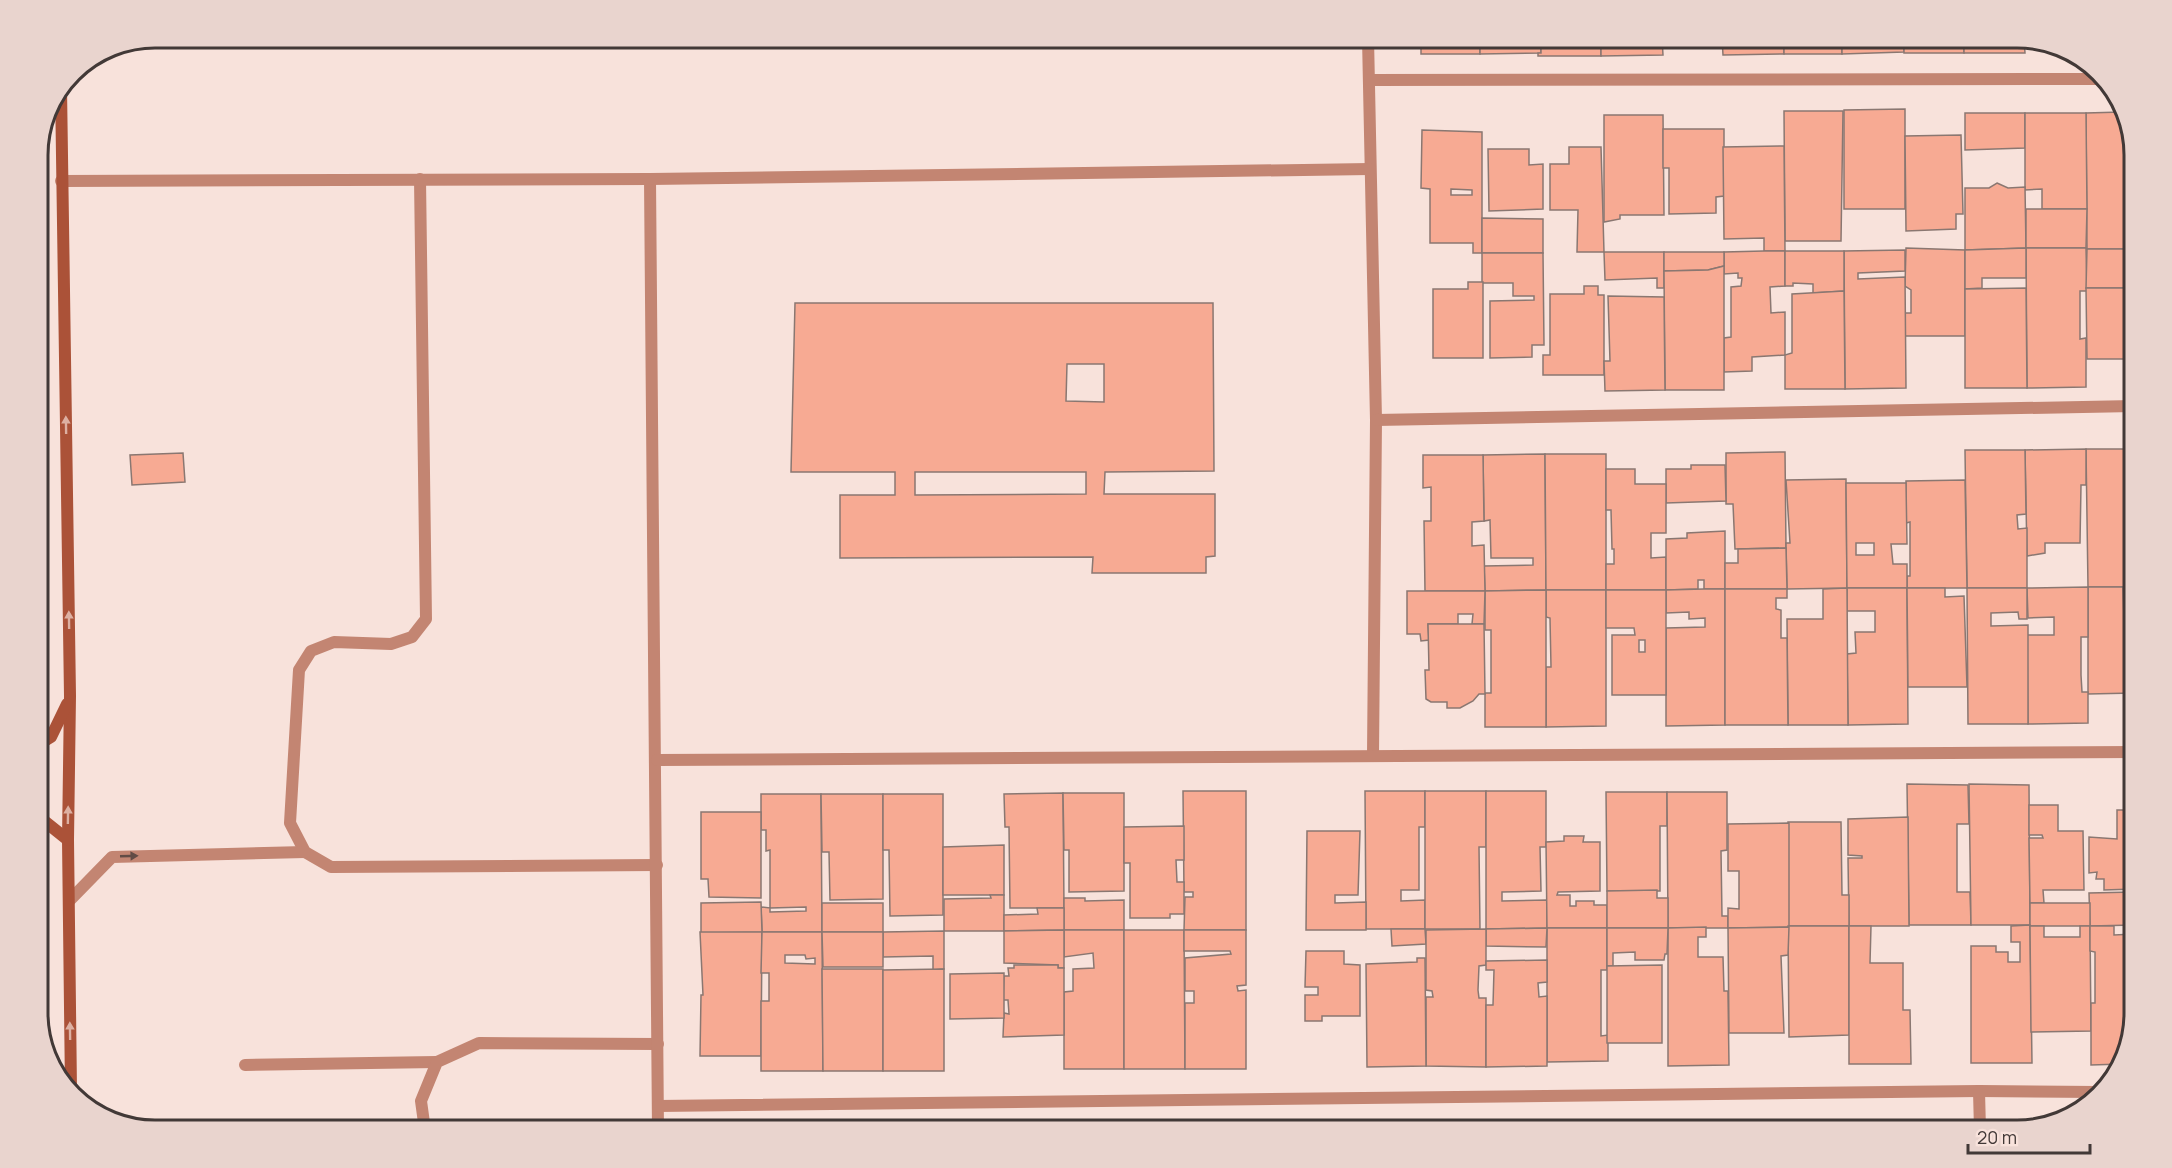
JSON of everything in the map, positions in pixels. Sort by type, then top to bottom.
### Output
[{"type":"main road","points":[[61,104],[70,696],[68,840],[70,1077]]},
{"type":"main road","points":[[48,739],[58,727],[70,696]]},
{"type":"main road","points":[[48,824],[68,840]]},
{"type":"street","points":[[1368,48],[1376,420],[1373,755]]},
{"type":"street","points":[[1369,80],[2091,79]]},
{"type":"street","points":[[61,182],[650,179],[1370,169]]},
{"type":"street","points":[[305,852],[290,823],[299,670],[311,651],[334,642],[391,644],[412,637],[426,619],[420,179]]},
{"type":"street","points":[[650,179],[657,760],[658,1120]]},
{"type":"street","points":[[1376,420],[2124,406]]},
{"type":"street","points":[[657,760],[2124,752]]},
{"type":"street","points":[[69,901],[112,857],[305,852],[331,867],[657,865]]},
{"type":"street","points":[[245,1065],[437,1062],[479,1043],[658,1044]]},
{"type":"street","points":[[424,1120],[421,1101],[437,1062]]},
{"type":"street","points":[[658,1106],[1979,1091],[2088,1092]]},
{"type":"street","points":[[1979,1091],[1980,1120]]},
{"type":"building","points":[[1421,48],[1480,48],[1480,54],[1421,54]]},
{"type":"building","points":[[1480,48],[1541,48],[1541,53],[1480,54]]},
{"type":"building","points":[[1541,48],[1601,48],[1601,56],[1538,56],[1538,53],[1541,53]]},
{"type":"building","points":[[1601,48],[1663,48],[1663,55],[1601,56]]},
{"type":"building","points":[[1723,48],[1784,48],[1784,54],[1723,55]]},
{"type":"building","points":[[1784,48],[1842,48],[1842,54],[1784,54]]},
{"type":"building","points":[[1842,48],[1904,48],[1904,52],[1842,54]]},
{"type":"building","points":[[1904,48],[1964,48],[1964,53],[1904,53]]},
{"type":"building","points":[[1964,48],[2017,48],[2025,49],[2025,53],[1964,53]]},
{"type":"building","points":[[1905,109],[1905,209],[1844,209],[1844,110]]},
{"type":"building","points":[[1784,111],[1843,111],[1841,241],[1785,241]]},
{"type":"building","points":[[2115,112],[2122,134],[2124,249],[2087,249],[2086,113]]},
{"type":"building","points":[[1965,113],[2025,113],[2025,148],[1965,150]]},
{"type":"building","points":[[2025,113],[2086,113],[2087,209],[2042,209],[2042,189],[2025,190]]},
{"type":"building","points":[[1604,115],[1663,115],[1664,215],[1620,215],[1620,219],[1604,222]]},
{"type":"building","points":[[1663,129],[1724,129],[1724,196],[1716,197],[1716,213],[1669,214],[1669,168],[1663,168]]},
{"type":"building","points":[[1422,130],[1482,132],[1482,253],[1473,253],[1473,243],[1430,243],[1430,189],[1421,188]],"holes":[[[1451,189],[1472,190],[1472,195],[1451,195]]]},
{"type":"building","points":[[1961,135],[1963,214],[1956,214],[1956,229],[1906,231],[1905,136]]},
{"type":"building","points":[[1784,146],[1785,251],[1764,251],[1764,238],[1724,239],[1723,147]]},
{"type":"building","points":[[1569,147],[1601,147],[1604,252],[1577,252],[1578,210],[1550,210],[1550,164],[1569,164]]},
{"type":"building","points":[[1488,149],[1529,149],[1529,165],[1543,164],[1543,209],[1489,211]]},
{"type":"building","points":[[1997,183],[2008,188],[2025,187],[2026,248],[1965,250],[1965,188],[1989,188]]},
{"type":"building","points":[[2026,209],[2087,209],[2086,248],[2026,248]]},
{"type":"building","points":[[1482,218],[1543,219],[1543,253],[1482,253]]},
{"type":"building","points":[[1906,248],[1965,250],[1965,336],[1905,336],[1905,313],[1911,313],[1911,290],[1905,286]]},
{"type":"building","points":[[2026,248],[2086,248],[2087,291],[2080,291],[2080,339],[2086,338],[2086,387],[2027,388]]},
{"type":"building","points":[[2026,248],[2026,278],[1982,278],[1982,288],[1965,289],[1965,250]]},
{"type":"building","points":[[2087,249],[2124,249],[2124,288],[2086,288]]},
{"type":"building","points":[[1905,250],[1905,271],[1858,273],[1858,279],[1905,277],[1906,388],[1845,389],[1844,251]]},
{"type":"building","points":[[1785,251],[1785,286],[1770,287],[1771,313],[1785,312],[1785,355],[1752,357],[1752,371],[1724,372],[1724,338],[1731,337],[1731,287],[1741,286],[1742,278],[1738,278],[1738,273],[1724,274],[1724,252]]},
{"type":"building","points":[[1785,251],[1844,251],[1844,291],[1813,293],[1813,284],[1793,283],[1793,286],[1785,286]]},
{"type":"building","points":[[1604,252],[1664,252],[1664,288],[1657,288],[1657,278],[1605,280]]},
{"type":"building","points":[[1664,252],[1724,252],[1724,266],[1708,270],[1664,271]]},
{"type":"building","points":[[1482,253],[1543,253],[1544,345],[1532,345],[1532,357],[1490,358],[1490,301],[1534,300],[1534,296],[1513,296],[1513,283],[1482,283]]},
{"type":"building","points":[[1724,266],[1724,390],[1665,390],[1664,271],[1708,270]]},
{"type":"building","points":[[1468,282],[1483,282],[1483,358],[1433,358],[1433,289],[1468,289]]},
{"type":"building","points":[[1584,286],[1598,286],[1598,295],[1604,295],[1604,375],[1543,375],[1543,355],[1550,355],[1550,294],[1584,294]]},
{"type":"building","points":[[2026,288],[2027,388],[1965,388],[1965,289]]},
{"type":"building","points":[[2086,288],[2124,288],[2124,359],[2087,359]]},
{"type":"building","points":[[1844,291],[1845,389],[1785,389],[1785,355],[1792,353],[1792,294]]},
{"type":"building","points":[[1608,296],[1664,297],[1665,390],[1605,391],[1604,361],[1610,361]]},
{"type":"building","points":[[795,303],[1213,303],[1214,471],[1105,472],[1104,494],[1215,494],[1215,556],[1206,557],[1206,573],[1092,573],[1093,557],[840,558],[840,495],[895,495],[895,472],[791,472]],"holes":[[[1067,364],[1104,364],[1104,402],[1066,401]],[[915,472],[1086,472],[1086,494],[915,495]]]},
{"type":"building","points":[[2086,449],[2124,449],[2124,587],[2088,587]]},
{"type":"building","points":[[2086,449],[2086,485],[2081,485],[2080,543],[2045,543],[2045,553],[2027,556],[2025,450]]},
{"type":"building","points":[[1965,450],[2025,450],[2026,514],[2017,515],[2018,529],[2027,528],[2027,588],[1967,588]]},
{"type":"building","points":[[1785,452],[1786,548],[1735,549],[1733,504],[1726,504],[1726,453]]},
{"type":"building","points":[[183,453],[185,482],[132,485],[130,455]]},
{"type":"building","points":[[1545,454],[1546,590],[1485,591],[1484,566],[1533,565],[1533,558],[1491,558],[1490,520],[1484,521],[1483,455]]},
{"type":"building","points":[[1545,454],[1606,454],[1606,590],[1546,590]]},
{"type":"building","points":[[1423,455],[1483,455],[1484,521],[1472,522],[1472,546],[1484,545],[1485,591],[1425,591],[1424,521],[1431,521],[1431,487],[1423,488]]},
{"type":"building","points":[[1691,465],[1725,465],[1726,501],[1666,503],[1666,469],[1691,469]]},
{"type":"building","points":[[1606,469],[1635,469],[1635,484],[1666,484],[1666,533],[1651,533],[1651,558],[1666,557],[1666,590],[1606,590],[1606,564],[1614,564],[1614,549],[1612,549],[1611,510],[1606,510]]},
{"type":"building","points":[[1846,479],[1847,588],[1787,589],[1786,543],[1790,543],[1786,480]]},
{"type":"building","points":[[1965,480],[1967,588],[1907,588],[1907,576],[1910,576],[1910,522],[1906,523],[1906,481]]},
{"type":"building","points":[[1846,483],[1906,483],[1907,544],[1891,544],[1893,564],[1907,564],[1907,588],[1847,588]],"holes":[[[1856,543],[1874,543],[1874,555],[1856,555]]]},
{"type":"building","points":[[1725,531],[1725,589],[1704,589],[1704,580],[1698,580],[1698,589],[1666,590],[1666,539],[1687,538],[1687,533]]},
{"type":"building","points":[[1786,548],[1787,589],[1725,589],[1725,563],[1738,563],[1738,549]]},
{"type":"building","points":[[2088,587],[2123,587],[2124,693],[2088,694]]},
{"type":"building","points":[[2088,587],[2088,637],[2081,637],[2081,675],[2082,692],[2088,692],[2088,723],[2028,724],[2027,635],[2054,635],[2054,617],[2028,618],[2027,588]]},
{"type":"building","points":[[1847,588],[1907,588],[1908,724],[1848,725],[1847,654],[1856,653],[1855,632],[1875,632],[1875,611],[1847,611]]},
{"type":"building","points":[[1847,588],[1848,725],[1788,725],[1787,619],[1823,619],[1823,589]]},
{"type":"building","points":[[1907,588],[1945,588],[1945,597],[1964,596],[1967,687],[1908,687]]},
{"type":"building","points":[[1967,588],[2027,588],[2027,619],[2019,619],[2018,612],[1991,613],[1991,626],[2028,625],[2028,724],[1968,724]]},
{"type":"building","points":[[1725,589],[1725,725],[1666,726],[1666,628],[1705,627],[1705,618],[1689,619],[1689,612],[1666,613],[1666,590]]},
{"type":"building","points":[[1725,589],[1787,589],[1787,598],[1776,598],[1776,609],[1781,610],[1781,638],[1787,638],[1788,725],[1725,725]]},
{"type":"building","points":[[1546,590],[1606,590],[1606,726],[1546,727],[1546,667],[1551,667],[1550,618],[1546,617]]},
{"type":"building","points":[[1546,590],[1546,727],[1485,727],[1485,693],[1491,693],[1491,630],[1485,630],[1485,591]]},
{"type":"building","points":[[1606,590],[1666,590],[1666,695],[1612,695],[1612,635],[1635,635],[1634,628],[1606,628]],"holes":[[[1639,640],[1645,640],[1645,652],[1639,652]]]},
{"type":"building","points":[[1407,591],[1485,591],[1484,624],[1472,624],[1473,614],[1458,614],[1458,624],[1428,624],[1429,640],[1421,641],[1420,634],[1407,634]]},
{"type":"building","points":[[1428,624],[1484,624],[1485,694],[1479,694],[1473,701],[1460,708],[1447,708],[1447,702],[1431,702],[1426,699],[1425,670],[1429,670]]},
{"type":"building","points":[[1907,784],[1968,785],[1969,824],[1957,824],[1957,892],[1970,892],[1971,925],[1909,925]]},
{"type":"building","points":[[1969,784],[2029,785],[2030,925],[1971,925]]},
{"type":"building","points":[[1183,791],[1246,791],[1246,930],[1184,930],[1185,897],[1193,897],[1193,892],[1184,892]]},
{"type":"building","points":[[1365,791],[1425,791],[1425,827],[1419,827],[1419,890],[1401,890],[1401,901],[1425,900],[1425,929],[1366,929]]},
{"type":"building","points":[[1425,791],[1486,791],[1486,847],[1479,847],[1480,929],[1425,929]]},
{"type":"building","points":[[1486,791],[1546,791],[1546,847],[1540,847],[1541,891],[1502,892],[1502,901],[1547,900],[1547,928],[1486,929]]},
{"type":"building","points":[[1606,792],[1667,792],[1667,826],[1660,826],[1660,891],[1607,891]]},
{"type":"building","points":[[1667,792],[1727,792],[1727,850],[1721,851],[1722,916],[1728,916],[1728,928],[1668,928]]},
{"type":"building","points":[[1063,793],[1064,908],[1010,908],[1009,827],[1005,827],[1004,794]]},
{"type":"building","points":[[1063,793],[1124,793],[1124,891],[1069,892],[1069,850],[1064,850]]},
{"type":"building","points":[[761,794],[821,794],[822,932],[762,932],[761,907],[770,908],[770,850],[766,851],[766,830],[761,830]],"holes":[[[806,907],[806,911],[770,912],[770,908]]]},
{"type":"building","points":[[821,794],[883,794],[883,899],[830,900],[829,852],[822,852]]},
{"type":"building","points":[[883,794],[943,794],[943,915],[890,916],[889,850],[883,850]]},
{"type":"building","points":[[2029,805],[2058,805],[2058,831],[2083,831],[2084,890],[2043,890],[2044,903],[2030,903],[2029,838],[2043,838],[2042,835],[2029,835]]},
{"type":"building","points":[[2117,810],[2124,810],[2124,889],[2104,890],[2104,879],[2096,879],[2097,872],[2089,873],[2089,837],[2117,839]]},
{"type":"building","points":[[701,812],[761,812],[761,898],[709,897],[708,879],[701,879]]},
{"type":"building","points":[[1908,817],[1909,926],[1849,926],[1848,858],[1862,858],[1862,856],[1848,855],[1848,819]]},
{"type":"building","points":[[1788,822],[1841,822],[1842,895],[1849,895],[1849,926],[1788,926]]},
{"type":"building","points":[[1789,823],[1789,927],[1728,928],[1728,908],[1739,909],[1739,871],[1728,871],[1728,824]]},
{"type":"building","points":[[1184,826],[1184,860],[1176,860],[1177,882],[1184,882],[1184,914],[1170,914],[1170,918],[1130,918],[1130,863],[1124,863],[1124,827]]},
{"type":"building","points":[[1307,831],[1360,831],[1358,895],[1335,895],[1335,903],[1366,902],[1366,930],[1306,930]]},
{"type":"building","points":[[1564,836],[1584,836],[1583,842],[1600,842],[1600,891],[1558,892],[1557,895],[1570,895],[1570,906],[1576,906],[1576,901],[1594,901],[1594,905],[1607,905],[1607,928],[1547,928],[1546,842],[1564,841]]},
{"type":"building","points":[[1004,845],[1004,895],[943,895],[943,847]]},
{"type":"building","points":[[1657,890],[1657,898],[1668,898],[1668,928],[1607,928],[1607,891]]},
{"type":"building","points":[[2124,892],[2124,925],[2090,926],[2089,893]]},
{"type":"building","points":[[990,895],[1004,895],[1004,931],[944,931],[944,899],[991,898]]},
{"type":"building","points":[[1064,898],[1085,898],[1085,901],[1124,900],[1124,930],[1064,930]]},
{"type":"building","points":[[761,902],[762,932],[701,933],[701,903]]},
{"type":"building","points":[[822,903],[883,903],[883,932],[822,932]]},
{"type":"building","points":[[2030,903],[2090,903],[2090,926],[2030,926]]},
{"type":"building","points":[[1037,908],[1064,908],[1064,930],[1004,931],[1004,915],[1038,914]]},
{"type":"building","points":[[2030,925],[2032,1063],[1971,1063],[1971,946],[1996,946],[1996,952],[2008,952],[2008,962],[2020,962],[2020,942],[2011,942],[2011,926]]},
{"type":"building","points":[[1788,926],[1849,926],[1849,1035],[1789,1037]]},
{"type":"building","points":[[1849,926],[1871,926],[1870,963],[1903,963],[1903,1010],[1910,1010],[1911,1064],[1849,1064]]},
{"type":"building","points":[[2030,926],[2044,926],[2044,937],[2080,937],[2080,926],[2090,926],[2091,1031],[2031,1032]]},
{"type":"building","points":[[2090,926],[2114,926],[2114,935],[2124,934],[2123,1027],[2110,1064],[2091,1065],[2091,1003],[2095,1003],[2095,952],[2090,951]]},
{"type":"building","points":[[1706,927],[1706,937],[1698,937],[1698,957],[1723,957],[1724,991],[1728,991],[1729,1065],[1668,1066],[1668,928]]},
{"type":"building","points":[[1789,927],[1788,955],[1781,956],[1784,1033],[1729,1033],[1728,928]]},
{"type":"building","points":[[1547,928],[1607,928],[1607,970],[1601,970],[1601,1036],[1608,1035],[1608,1061],[1547,1062]]},
{"type":"building","points":[[1547,928],[1546,947],[1486,946],[1486,929]]},
{"type":"building","points":[[1607,928],[1668,928],[1667,954],[1664,960],[1635,960],[1635,952],[1613,953],[1613,966],[1607,966]]},
{"type":"building","points":[[1391,929],[1425,929],[1426,944],[1392,946]]},
{"type":"building","points":[[1486,929],[1486,965],[1479,966],[1478,990],[1479,998],[1486,998],[1486,1067],[1426,1066],[1426,997],[1433,997],[1432,991],[1426,990],[1426,930]]},
{"type":"building","points":[[1064,930],[1124,930],[1124,1069],[1064,1069],[1064,992],[1073,991],[1073,969],[1094,968],[1093,953],[1064,957]]},
{"type":"building","points":[[1064,930],[1064,968],[1058,968],[1058,965],[1004,963],[1004,931]]},
{"type":"building","points":[[1124,930],[1184,930],[1185,1069],[1124,1069]]},
{"type":"building","points":[[1184,930],[1246,930],[1246,985],[1237,986],[1238,991],[1246,990],[1246,1069],[1185,1069],[1185,1003],[1194,1003],[1194,991],[1185,991],[1185,958],[1231,954],[1230,951],[1184,951]]},
{"type":"building","points":[[944,931],[944,969],[933,970],[933,956],[883,957],[883,932]]},
{"type":"building","points":[[700,932],[762,932],[761,1056],[700,1056],[701,995],[703,995]]},
{"type":"building","points":[[762,932],[822,932],[823,1071],[761,1071],[761,1001],[769,1001],[769,973],[761,973]],"holes":[[[785,955],[805,955],[806,959],[815,958],[815,964],[785,963]]]},
{"type":"building","points":[[822,932],[883,932],[883,967],[823,967]]},
{"type":"building","points":[[1306,951],[1344,951],[1344,964],[1360,965],[1360,1016],[1322,1016],[1322,1021],[1305,1021],[1305,995],[1318,995],[1318,987],[1305,987]]},
{"type":"building","points":[[1417,958],[1425,958],[1426,1066],[1367,1067],[1366,964],[1417,962]]},
{"type":"building","points":[[1547,960],[1547,982],[1538,983],[1539,997],[1547,996],[1547,1066],[1486,1067],[1486,1005],[1493,1005],[1494,970],[1486,970],[1486,961]]},
{"type":"building","points":[[1014,965],[1058,965],[1058,968],[1064,968],[1064,1035],[1003,1037],[1004,1013],[1009,1014],[1008,1000],[1003,1000],[1004,976],[1009,976],[1008,968],[1014,968]]},
{"type":"building","points":[[1662,965],[1662,1043],[1607,1043],[1607,966]]},
{"type":"building","points":[[822,969],[883,969],[883,1071],[823,1071]]},
{"type":"building","points":[[944,969],[944,1071],[883,1071],[883,970]]},
{"type":"building","points":[[1004,973],[1004,1018],[950,1019],[950,974]]}]
